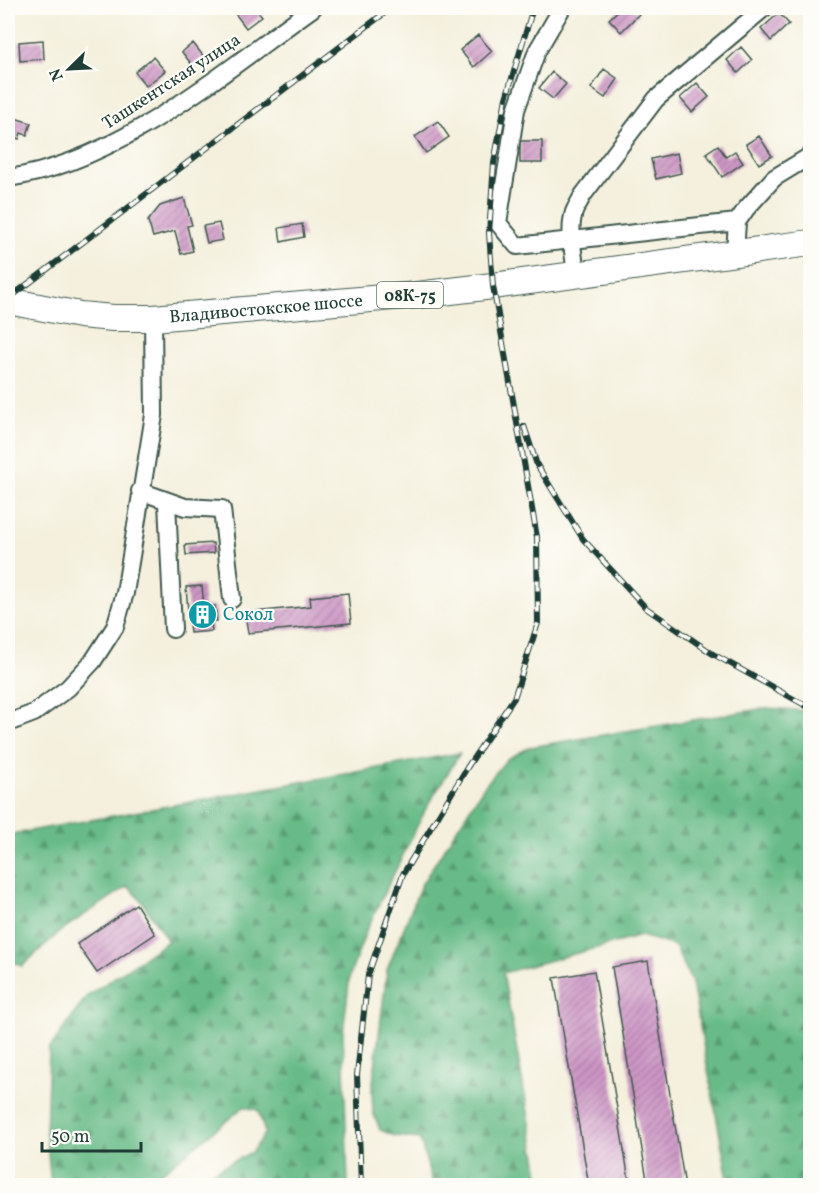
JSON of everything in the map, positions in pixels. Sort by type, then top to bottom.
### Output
[{"type":"main road","name":"Владивостокское шоссе","points":[[8,301],[80,315],[153,318],[417,295],[810,243]]},
{"type":"street","name":"Ташкентская улица","points":[[8,178],[54,168],[117,141],[177,105],[313,8]]},
{"type":"street","points":[[562,8],[537,51],[516,111],[498,224],[517,246],[736,222]]},
{"type":"street","points":[[576,274],[572,241],[574,212],[583,195],[656,99],[764,8]]},
{"type":"street","points":[[735,252],[736,222],[774,178],[810,156]]},
{"type":"street","points":[[8,723],[34,713],[68,688],[93,661],[115,627],[125,593],[154,415],[153,318]]},
{"type":"street","points":[[140,491],[185,507],[222,509],[232,599]]},
{"type":"street","points":[[167,502],[173,629]]},
{"type":"green space","points":[[766,708],[810,711],[810,1185],[729,1185],[692,983],[675,946],[641,936],[503,973],[541,1185],[433,1185],[420,1139],[395,1136],[380,1130],[373,1112],[372,1091],[387,970],[421,885],[483,788],[507,759],[530,747]]},
{"type":"green space","points":[[460,753],[425,810],[366,931],[350,975],[343,1033],[348,1185],[187,1185],[252,1152],[265,1133],[258,1110],[244,1107],[146,1185],[51,1185],[46,1133],[49,1049],[87,996],[168,941],[143,903],[128,886],[63,929],[22,966],[8,960],[8,835]]},
{"type":"building","points":[[241,8],[255,8],[262,16],[246,28],[234,12]]},
{"type":"building","points":[[621,8],[632,8],[639,14],[621,32],[609,19]]},
{"type":"building","points":[[779,13],[789,24],[771,41],[761,29]]},
{"type":"building","points":[[478,35],[492,51],[474,67],[460,50]]},
{"type":"building","points":[[43,40],[44,59],[20,61],[19,42]]},
{"type":"building","points":[[193,43],[204,57],[193,66],[182,52]]},
{"type":"building","points":[[741,47],[752,60],[738,73],[727,60]]},
{"type":"building","points":[[153,57],[165,71],[146,86],[135,72]]},
{"type":"building","points":[[604,69],[618,79],[605,98],[591,88]]},
{"type":"building","points":[[552,72],[566,84],[553,99],[539,88]]},
{"type":"building","points":[[697,83],[709,97],[692,112],[680,98]]},
{"type":"building","points":[[8,116],[31,123],[27,135],[21,133],[19,139],[8,135]]},
{"type":"building","points":[[438,121],[449,137],[426,153],[415,137]]},
{"type":"building","points":[[759,136],[772,156],[759,164],[746,144]]},
{"type":"building","points":[[520,141],[542,141],[542,163],[520,163]]},
{"type":"building","points":[[718,145],[726,157],[735,151],[743,163],[722,177],[706,153]]},
{"type":"building","points":[[677,153],[681,173],[656,179],[651,159]]},
{"type":"building","points":[[184,198],[192,225],[187,226],[193,251],[181,254],[175,231],[153,237],[148,221],[160,206]]},
{"type":"building","points":[[219,223],[223,240],[207,243],[203,226]]},
{"type":"building","points":[[302,224],[304,237],[281,242],[279,228]]},
{"type":"building","points":[[213,543],[214,553],[186,555],[185,545]]},
{"type":"building","name":"Сокол","points":[[202,586],[204,607],[215,606],[217,621],[211,621],[212,631],[190,633],[186,587]]},
{"type":"building","name":"Сокол","points":[[348,593],[351,623],[248,633],[245,613],[311,606],[310,597]]},
{"type":"building","points":[[136,904],[155,934],[97,973],[77,944]]},
{"type":"building","points":[[648,961],[685,1186],[648,1186],[612,967]]},
{"type":"building","points":[[594,971],[630,1186],[589,1186],[554,978]]},
{"type":"railway","points":[[8,299],[391,8]]},
{"type":"railway","points":[[361,1186],[357,1075],[368,975],[403,874],[468,766],[514,698],[538,623],[537,537],[493,286],[489,233],[494,163],[506,98],[533,8]]},
{"type":"railway","points":[[524,426],[537,465],[583,539],[646,608],[713,654],[810,708]]},
{"type":"place","name":"Сокол","points":[[202,614]]}]
